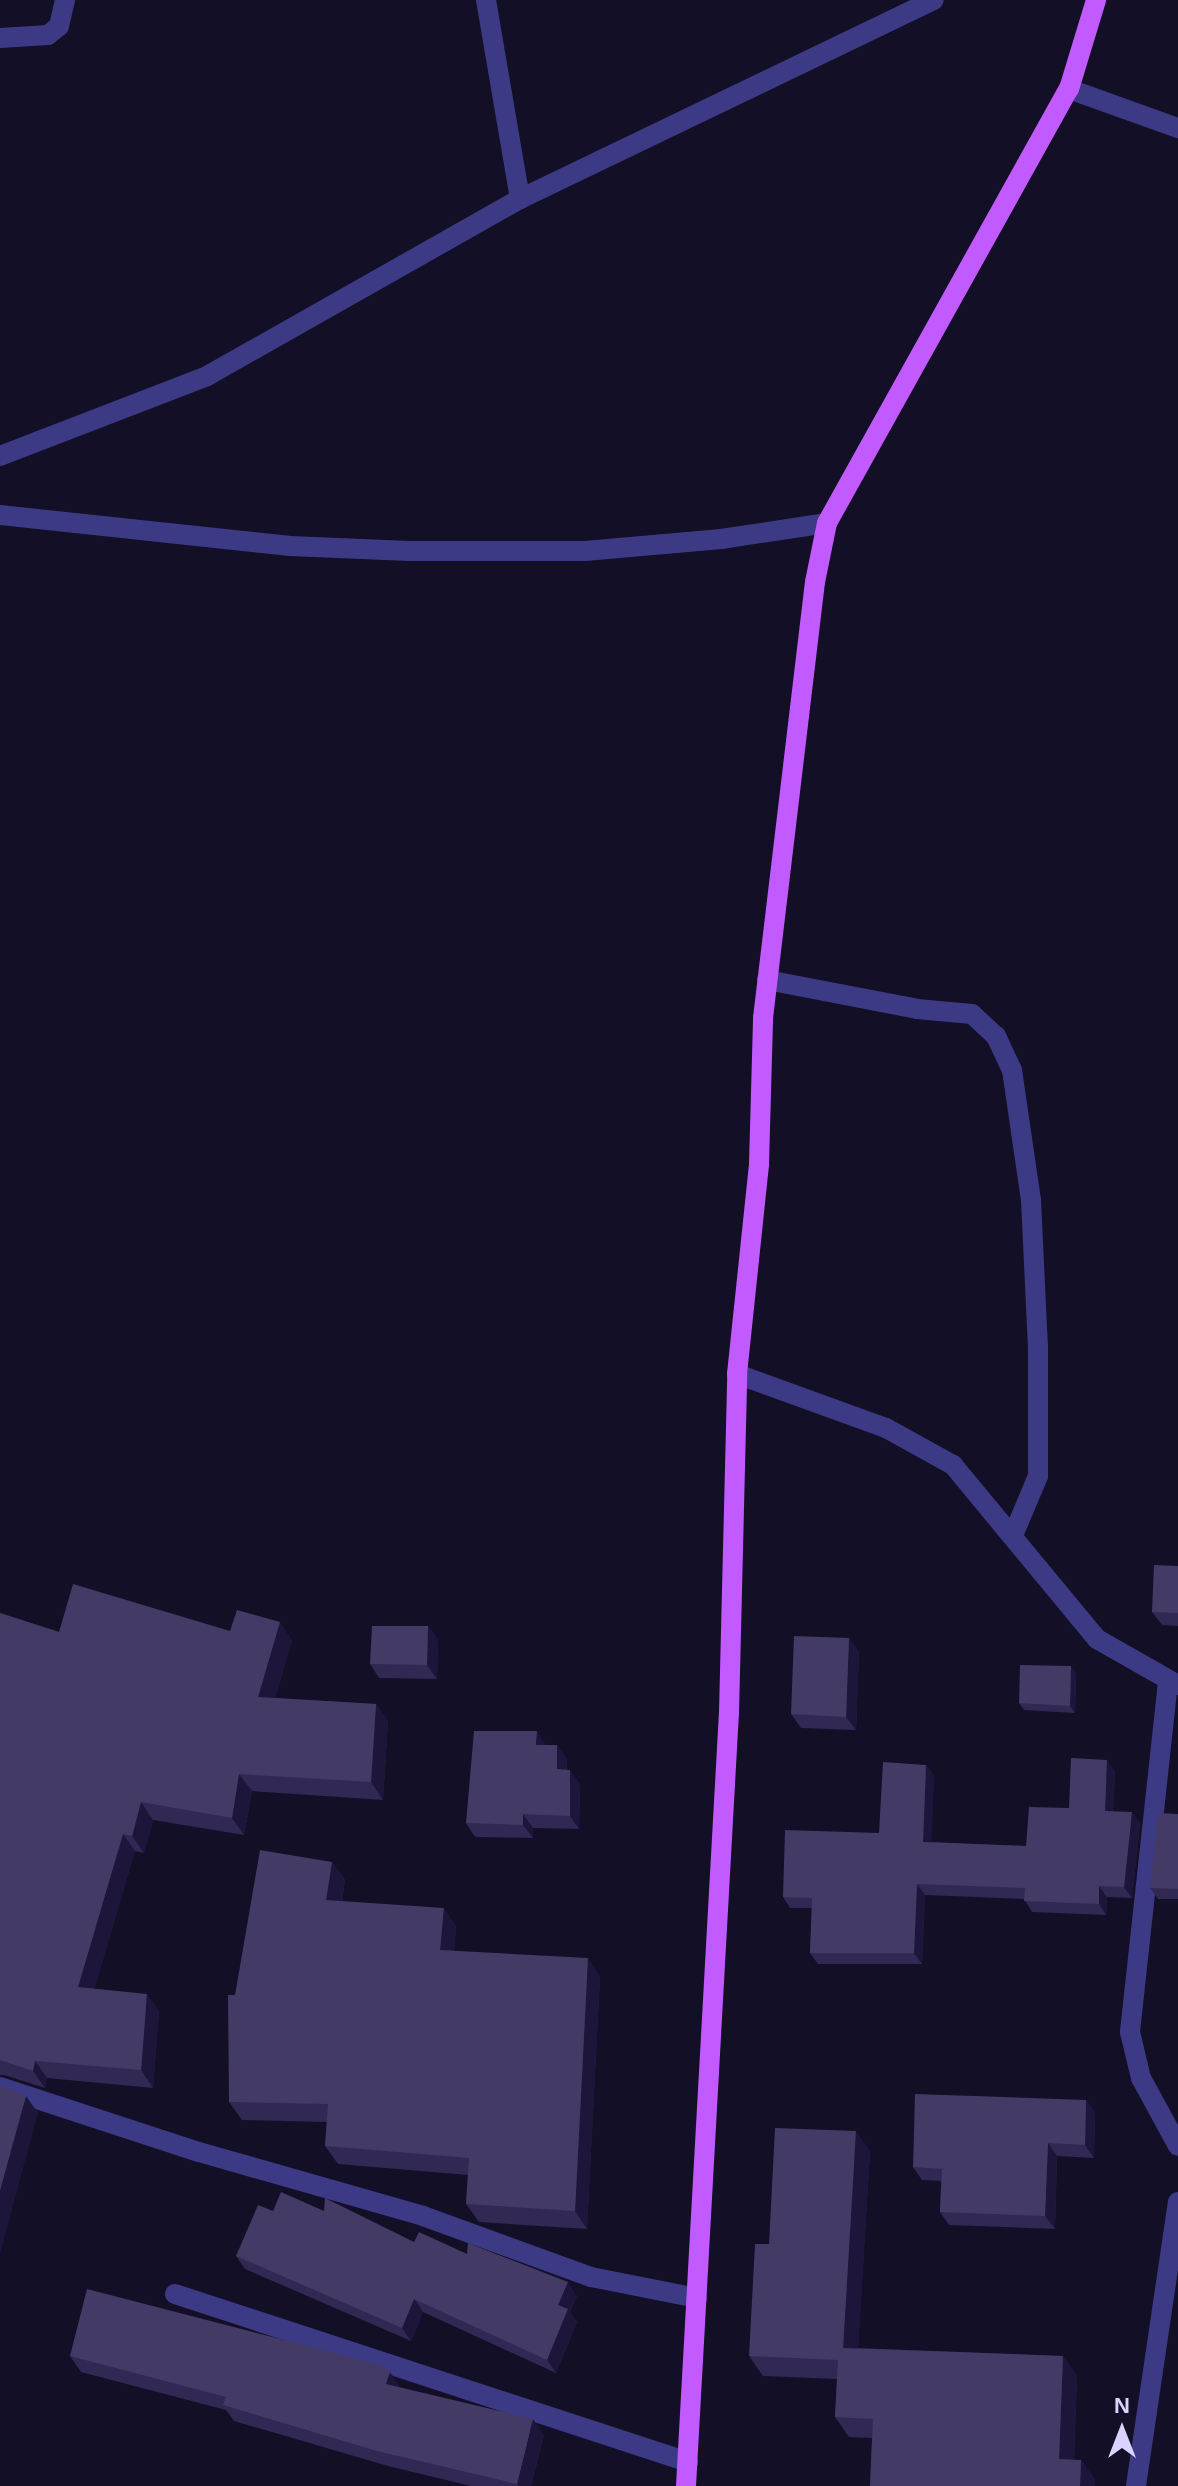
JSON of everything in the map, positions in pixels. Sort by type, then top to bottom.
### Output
[{"type":"main road","points":[[686,2486],[729,1713],[737,1374],[759,1164],[767,980],[797,717],[827,523],[1069,89],[1096,0]]},
{"type":"street","points":[[0,38],[48,35],[59,26],[65,0]]},
{"type":"street","points":[[486,0],[520,199]]},
{"type":"street","points":[[0,456],[207,376],[520,199],[934,0]]},
{"type":"street","points":[[1069,89],[1178,128]]},
{"type":"street","points":[[0,515],[290,546],[410,551],[585,551],[721,539],[827,523]]},
{"type":"street","points":[[767,980],[917,1009],[972,1014],[996,1036],[1012,1070],[1031,1200],[1038,1346],[1038,1476],[1014,1533]]},
{"type":"street","points":[[737,1374],[886,1428],[953,1465],[1014,1533],[1097,1639],[1173,1684],[1130,2032],[1141,2078],[1178,2146]]},
{"type":"street","points":[[0,2087],[199,2152],[423,2216],[591,2277],[697,2298]]},
{"type":"street","points":[[1136,2486],[1178,2202]]},
{"type":"street","points":[[175,2294],[688,2462]]},
{"type":"building","points":[[1154,1565],[1178,1566],[1178,1613],[1152,1612]]},
{"type":"building","points":[[73,1584],[230,1631],[237,1610],[280,1622],[258,1697],[376,1704],[371,1782],[239,1774],[232,1818],[141,1802],[132,1836],[123,1834],[78,1987],[147,1994],[141,2070],[35,2061],[33,2071],[0,2060],[0,1613],[59,1632]]},
{"type":"building","points":[[372,1626],[428,1626],[427,1665],[370,1664]]},
{"type":"building","points":[[794,1636],[849,1638],[846,1717],[791,1714]]},
{"type":"building","points":[[1020,1665],[1071,1666],[1070,1706],[1019,1703]]},
{"type":"building","points":[[474,1731],[537,1731],[536,1745],[557,1745],[557,1769],[570,1770],[570,1816],[523,1814],[523,1825],[466,1823]]},
{"type":"building","points":[[1071,1758],[1107,1760],[1105,1811],[1132,1812],[1124,1887],[1099,1886],[1099,1904],[1024,1901],[1025,1888],[917,1884],[914,1953],[810,1953],[812,1898],[783,1897],[785,1830],[879,1833],[883,1762],[926,1765],[923,1842],[1026,1846],[1029,1807],[1069,1808]]},
{"type":"building","points":[[1158,1813],[1178,1814],[1178,1889],[1150,1888]]},
{"type":"building","points":[[260,1850],[332,1862],[326,1900],[444,1908],[440,1950],[588,1958],[575,2211],[466,2204],[469,2158],[325,2146],[328,2104],[229,2102],[228,1995],[235,1995]]},
{"type":"building","points":[[0,2086],[26,2096],[0,2191]]},
{"type":"building","points":[[915,2094],[1086,2100],[1085,2145],[1048,2143],[1045,2216],[940,2212],[942,2169],[913,2167]]},
{"type":"building","points":[[775,2128],[856,2131],[843,2348],[1063,2356],[1059,2459],[1081,2460],[1080,2486],[870,2486],[873,2419],[835,2417],[838,2360],[749,2356],[755,2244],[769,2244]]},
{"type":"building","points":[[281,2192],[324,2211],[325,2198],[414,2242],[419,2232],[467,2254],[468,2243],[568,2282],[558,2305],[568,2309],[547,2360],[414,2299],[402,2328],[236,2256],[258,2205],[273,2211]]},
{"type":"building","points":[[87,2289],[384,2366],[390,2372],[386,2384],[533,2419],[517,2484],[377,2451],[223,2405],[226,2397],[70,2356]]}]
